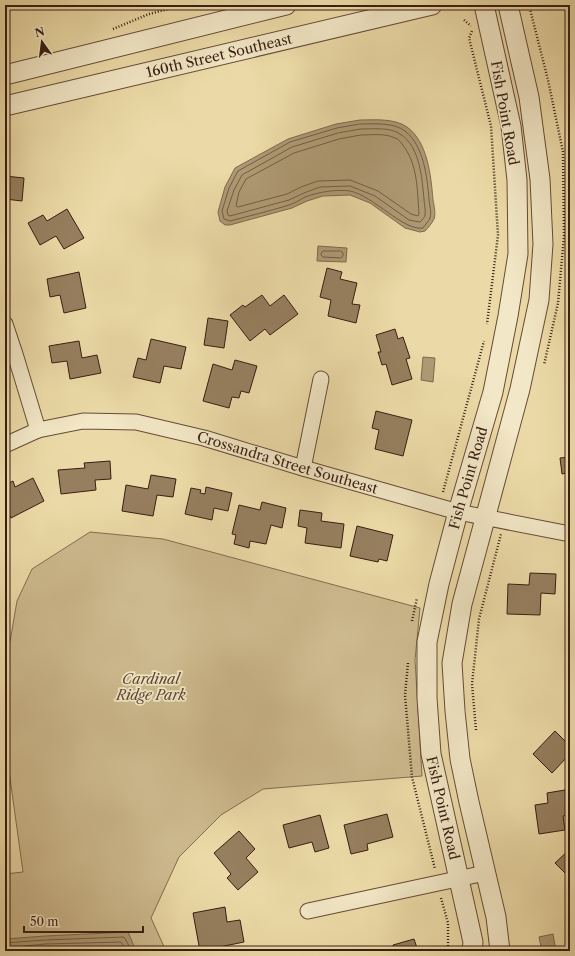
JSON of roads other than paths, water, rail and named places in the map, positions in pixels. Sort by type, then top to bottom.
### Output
[{"type":"street","points":[[5,74],[286,5]]},
{"type":"street","name":"160th Street Southeast","points":[[5,106],[432,5]]},
{"type":"street","name":"Fish Point Road","points":[[472,951],[472,942],[459,878],[431,754],[427,698],[427,642],[439,584],[458,512],[493,392],[508,316],[518,254],[517,180],[511,126],[484,5]]},
{"type":"street","name":"Fish Point Road","points":[[500,951],[496,917],[460,759],[452,663],[462,604],[520,389],[539,300],[543,244],[540,179],[529,98],[508,5]]},
{"type":"street","points":[[5,324],[38,430]]},
{"type":"street","points":[[303,468],[321,379]]},
{"type":"street","name":"Crossandra Street Southeast","points":[[5,445],[38,430],[83,422],[136,422],[204,438],[458,512],[485,516],[570,534]]},
{"type":"street","points":[[308,911],[486,873]]},
{"type":"water","points":[[360,120],[384,120],[402,124],[414,134],[420,142],[427,160],[435,212],[434,219],[425,231],[420,232],[405,228],[370,203],[350,195],[323,196],[292,208],[230,225],[225,225],[220,221],[218,212],[225,187],[235,168],[288,139],[336,124]]},
{"type":"water","points":[[318,246],[347,248],[346,262],[317,261]]},
{"type":"water","points":[[423,357],[435,358],[433,382],[421,380]]},
{"type":"water","points":[[128,932],[136,951],[5,951],[5,939]]},
{"type":"water","points":[[553,934],[556,951],[542,951],[539,937]]},
{"type":"park label","name":"Cardinal Ridge Park","points":[[151,688]]}]
